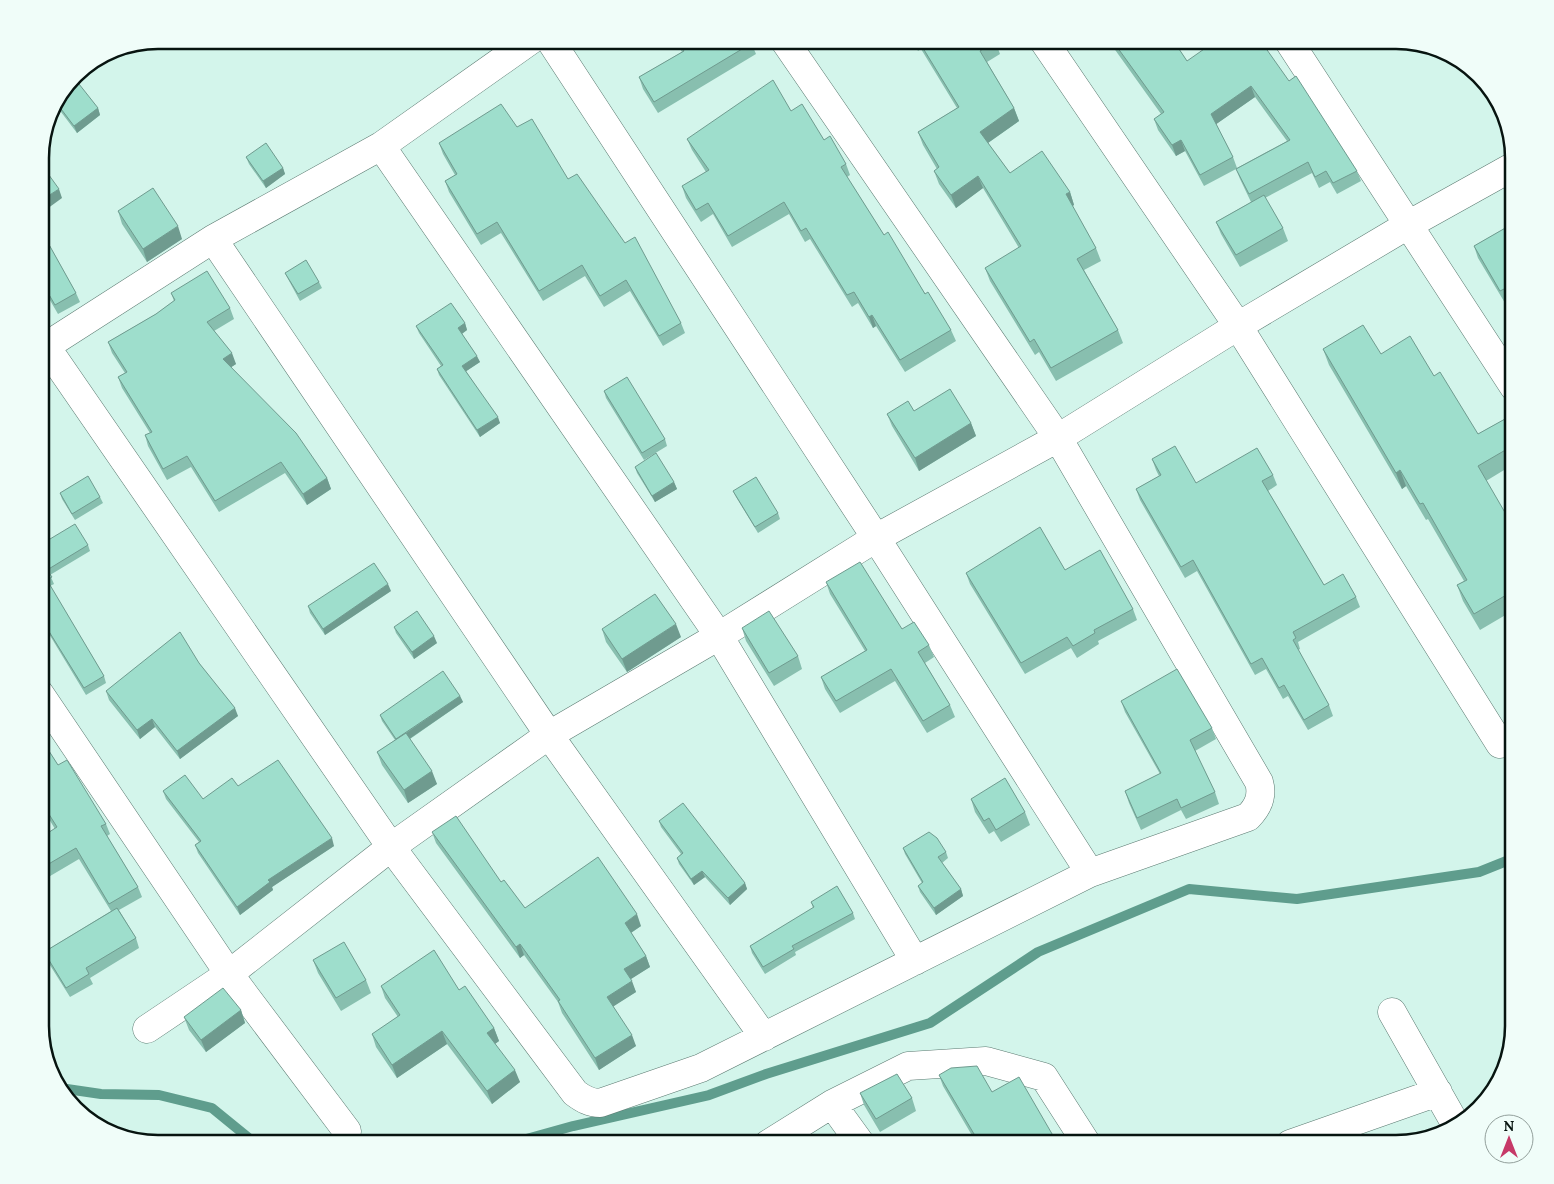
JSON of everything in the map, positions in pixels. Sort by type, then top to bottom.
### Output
[{"type":"street","points":[[49,340],[213,239],[381,146],[518,49]]},
{"type":"street","points":[[556,49],[876,538],[1090,873]]},
{"type":"street","points":[[49,354],[391,847],[575,1093],[593,1104],[600,1104],[701,1068],[1090,873],[1248,817],[1259,802],[1261,790],[1256,774],[1058,438],[790,49]]},
{"type":"street","points":[[1049,49],[1238,326],[1500,744]]},
{"type":"street","points":[[1294,49],[1505,373]]},
{"type":"street","points":[[381,146],[719,636],[915,961]]},
{"type":"street","points":[[147,1028],[229,974],[391,847],[549,735],[719,636],[876,538],[1058,438],[1238,326],[1408,225],[1505,171]]},
{"type":"street","points":[[213,239],[549,735],[764,1037]]},
{"type":"street","points":[[49,707],[229,974],[347,1132]]},
{"type":"street","points":[[1392,1012],[1453,1119]]},
{"type":"street","points":[[782,1135],[832,1104],[908,1066],[986,1061],[1044,1077],[1081,1135]]},
{"type":"street","points":[[1316,1135],[1438,1092]]},
{"type":"street","points":[[832,1104],[854,1135]]},
{"type":"building","points":[[683,49],[742,49],[654,102],[639,77],[684,51]]},
{"type":"building","points":[[924,49],[983,49],[980,51],[1014,108],[980,132],[1010,173],[1042,151],[1070,192],[1066,194],[1096,248],[1077,259],[1118,330],[1051,368],[1034,339],[1030,342],[985,268],[1021,246],[978,176],[951,195],[934,171],[939,167],[918,132],[959,107]]},
{"type":"building","points":[[1118,49],[1179,49],[1187,61],[1204,49],[1266,49],[1289,81],[1296,76],[1357,171],[1333,183],[1326,171],[1315,177],[1308,162],[1249,194],[1236,169],[1290,140],[1251,86],[1211,114],[1233,157],[1200,175],[1181,140],[1172,145],[1154,119],[1164,112]]},
{"type":"building","points":[[773,80],[791,111],[802,104],[824,140],[830,136],[846,164],[841,167],[884,235],[888,232],[925,294],[928,292],[951,330],[900,360],[872,315],[869,317],[854,292],[847,295],[806,228],[801,231],[784,202],[728,236],[708,203],[696,210],[682,186],[709,170],[687,139]]},
{"type":"building","points":[[79,84],[98,108],[74,126],[60,108]]},
{"type":"building","points":[[501,104],[517,127],[532,119],[568,179],[577,174],[625,243],[635,237],[681,323],[659,336],[626,280],[600,296],[582,265],[539,291],[497,222],[477,234],[445,181],[457,174],[439,143]]},
{"type":"building","points":[[266,143],[283,168],[263,181],[246,157]]},
{"type":"building","points":[[49,175],[59,189],[49,195]]},
{"type":"building","points":[[153,188],[178,226],[143,249],[118,211]]},
{"type":"building","points":[[1264,195],[1283,228],[1236,255],[1216,222]]},
{"type":"building","points":[[1505,228],[1505,291],[1504,289],[1500,291],[1474,246]]},
{"type":"building","points":[[49,245],[76,293],[55,305],[49,295]]},
{"type":"building","points":[[306,260],[319,282],[298,294],[285,273]]},
{"type":"building","points":[[207,271],[230,308],[207,322],[232,353],[223,359],[296,433],[327,478],[303,494],[281,462],[215,501],[187,456],[163,469],[145,435],[152,432],[118,377],[127,372],[108,342],[156,314],[175,300],[171,293]]},
{"type":"building","points":[[451,303],[465,323],[458,328],[477,356],[462,366],[498,417],[477,430],[437,369],[443,365],[416,326]]},
{"type":"building","points":[[1363,325],[1381,354],[1410,336],[1434,376],[1440,372],[1478,434],[1505,419],[1505,450],[1478,466],[1505,512],[1505,596],[1474,614],[1457,585],[1467,580],[1423,503],[1420,504],[1400,470],[1396,473],[1323,349]]},
{"type":"building","points":[[627,377],[665,439],[642,453],[604,391]]},
{"type":"building","points":[[950,389],[971,423],[915,458],[887,414],[908,401],[914,411]]},
{"type":"building","points":[[1175,446],[1196,483],[1257,448],[1273,475],[1262,481],[1324,585],[1343,574],[1356,597],[1293,632],[1296,638],[1293,640],[1329,705],[1304,720],[1284,685],[1279,688],[1262,658],[1251,664],[1193,560],[1181,567],[1136,489],[1161,475],[1152,459]]},
{"type":"building","points":[[656,453],[674,482],[652,496],[635,467]]},
{"type":"building","points":[[88,476],[100,497],[72,514],[60,493]]},
{"type":"building","points":[[756,477],[778,513],[755,527],[733,491]]},
{"type":"building","points":[[75,524],[88,545],[49,569],[49,540]]},
{"type":"building","points":[[1040,527],[1065,570],[1100,550],[1133,609],[1094,630],[1095,633],[1073,646],[1067,637],[1021,663],[966,573]]},
{"type":"building","points":[[860,562],[902,629],[914,622],[929,645],[918,652],[950,705],[923,721],[891,669],[836,701],[821,677],[867,650],[826,582]]},
{"type":"building","points":[[374,563],[388,584],[323,629],[308,606]]},
{"type":"building","points":[[49,583],[104,676],[84,688],[49,632]]},
{"type":"building","points":[[655,594],[676,624],[622,659],[602,629]]},
{"type":"building","points":[[417,611],[434,636],[412,652],[394,627]]},
{"type":"building","points":[[769,611],[798,656],[769,673],[742,628]]},
{"type":"building","points":[[180,632],[199,663],[235,708],[177,751],[152,719],[137,730],[106,691]]},
{"type":"building","points":[[1177,669],[1212,728],[1190,740],[1215,792],[1181,808],[1177,799],[1137,818],[1125,791],[1161,773],[1121,701]]},
{"type":"building","points":[[443,671],[460,696],[396,739],[380,715]]},
{"type":"building","points":[[406,733],[432,771],[404,790],[377,752]]},
{"type":"building","points":[[49,751],[58,765],[67,760],[106,824],[101,826],[138,887],[109,904],[76,848],[49,864],[49,832],[57,827],[49,814]]},
{"type":"building","points":[[278,760],[332,838],[268,880],[270,882],[237,907],[195,845],[201,841],[163,791],[185,775],[203,799],[232,778],[238,786]]},
{"type":"building","points":[[1005,778],[1025,812],[996,830],[989,818],[984,821],[971,799]]},
{"type":"building","points":[[683,803],[745,883],[728,898],[702,871],[691,879],[677,858],[683,853],[659,821]]},
{"type":"building","points":[[456,816],[501,882],[504,880],[525,908],[598,857],[637,914],[625,923],[646,956],[624,969],[632,981],[607,997],[632,1035],[595,1058],[558,1001],[560,1000],[520,944],[516,947],[432,832]]},
{"type":"building","points":[[929,832],[937,838],[946,852],[938,857],[961,889],[934,908],[918,886],[923,882],[903,848]]},
{"type":"building","points":[[837,886],[853,913],[792,946],[794,949],[763,967],[750,946],[814,907],[811,902]]},
{"type":"building","points":[[117,908],[136,938],[86,968],[89,974],[66,988],[49,960],[49,949]]},
{"type":"building","points":[[344,942],[366,980],[336,998],[313,960]]},
{"type":"building","points":[[434,950],[459,990],[465,986],[494,1028],[487,1033],[515,1070],[487,1091],[442,1031],[392,1065],[372,1034],[400,1015],[381,986]]},
{"type":"building","points":[[223,988],[241,1010],[201,1040],[184,1017]]},
{"type":"building","points":[[977,1066],[992,1092],[1019,1077],[1053,1135],[975,1135],[939,1075],[951,1068]]},
{"type":"building","points":[[897,1074],[912,1098],[876,1119],[860,1093]]},
{"type":"waterway","points":[[541,1135],[709,1095],[766,1074],[930,1023],[1038,952],[1189,889],[1297,899],[1479,872],[1505,862]]},
{"type":"waterway","points":[[68,1089],[101,1094],[159,1095],[212,1108],[245,1135]]}]
